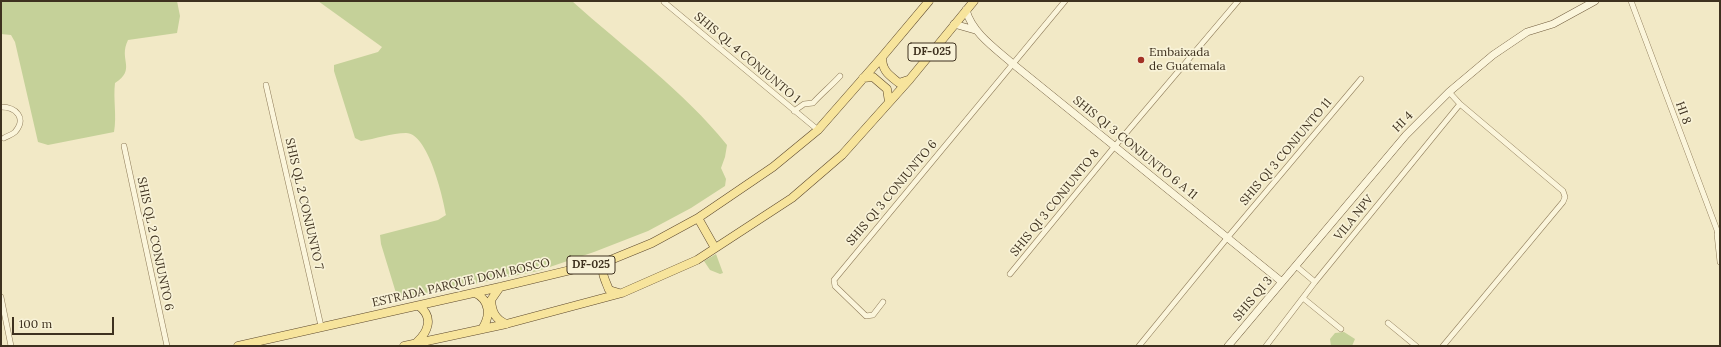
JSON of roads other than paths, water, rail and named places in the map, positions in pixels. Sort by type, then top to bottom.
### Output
[{"type":"main road","name":"DF-025","points":[[404,346],[506,324],[622,293],[697,260],[792,198],[842,155],[910,79],[974,1]]},
{"type":"main road","name":"ESTRADA PARQUE DOM BOSCO","points":[[238,346],[322,326],[419,306],[608,261],[652,243],[698,218],[773,167],[818,130],[882,57],[924,3]]},
{"type":"main road","points":[[882,57],[884,70],[886,73],[899,83],[906,82],[910,79]]},
{"type":"main road","points":[[863,78],[873,78],[887,89],[889,102]]},
{"type":"main road","points":[[698,218],[715,248]]},
{"type":"main road","points":[[608,261],[602,268],[609,290],[622,293]]},
{"type":"main road","points":[[500,287],[491,300],[492,310],[500,320],[506,324]]},
{"type":"main road","points":[[475,293],[485,300],[488,309],[488,319],[482,329]]},
{"type":"main road","points":[[417,343],[427,330],[428,322],[423,309],[419,306]]},
{"type":"street","points":[[1013,64],[1065,1]]},
{"type":"street","name":"SHIS QI 3 CONJUNTO 8","points":[[1010,274],[1115,146],[1238,1]]},
{"type":"street","name":"HI 4","points":[[1553,24],[1585,1]]},
{"type":"street","name":"HI 4","points":[[1296,266],[1406,135],[1449,92],[1493,55],[1527,32],[1553,24],[1595,1]]},
{"type":"street","name":"HI 8","points":[[1631,1],[1716,231],[1720,238]]},
{"type":"street","name":"SHIS QL 4 CONJUNTO 1","points":[[664,2],[818,130]]},
{"type":"street","name":"SHIS QI 3 CONJUNTO 6 A 11","points":[[966,10],[969,21],[976,30],[1013,64],[1282,282]]},
{"type":"street","name":"SHIS QI 3 CONJUNTO 6 A 11","points":[[954,24],[963,25],[976,30]]},
{"type":"street","name":"SHIS QI 3 CONJUNTO 6","points":[[883,302],[873,315],[866,316],[838,290],[835,286],[834,280],[1013,64]]},
{"type":"street","points":[[794,111],[804,104],[813,103],[822,93],[828,90],[840,76]]},
{"type":"street","name":"SHIS QI 3 CONJUNTO 11","points":[[1139,346],[1228,237],[1361,79]]},
{"type":"street","name":"SHIS QL 2 CONJUNTO 7","points":[[266,85],[322,326]]},
{"type":"street","points":[[1443,346],[1563,202],[1565,197],[1563,191],[1460,104],[1449,92]]},
{"type":"street","name":"VILA NPV","points":[[1266,346],[1315,282],[1460,104]]},
{"type":"street","points":[[1,107],[13,108],[18,112],[20,118],[15,132],[4,138]]},
{"type":"street","name":"SHIS QL 2 CONJUNTO 6","points":[[124,146],[167,346]]},
{"type":"street","name":"HI 8","points":[[1716,231],[1720,262]]},
{"type":"street","points":[[1296,266],[1315,282]]},
{"type":"street","name":"SHIS QI 3","points":[[1228,346],[1296,266]]},
{"type":"street","points":[[1,298],[12,346]]},
{"type":"street","points":[[1303,298],[1341,329]]},
{"type":"street","points":[[1388,323],[1416,346]]},
{"type":"place","name":"Embaixada de Guatemala","points":[[1141,60]]}]
